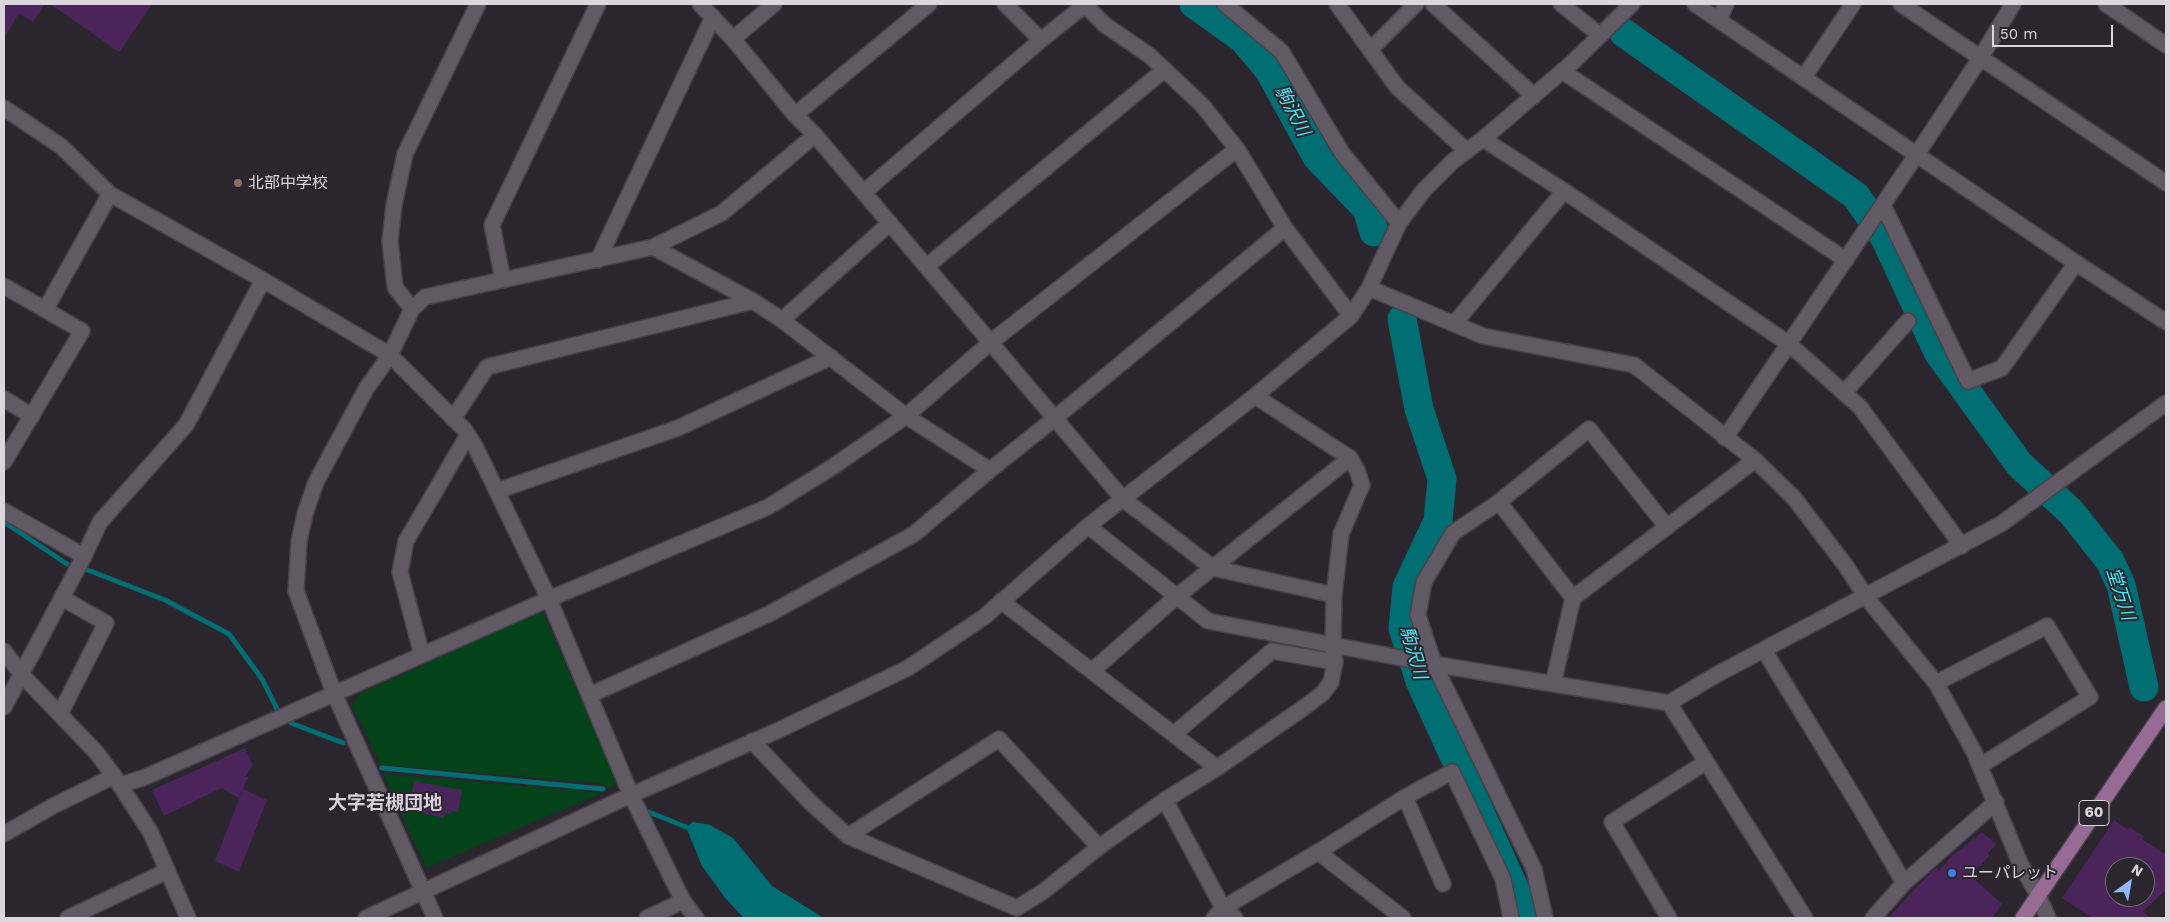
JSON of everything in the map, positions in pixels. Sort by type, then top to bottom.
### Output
[{"type":"main road","name":"60","points":[[2023,918],[2166,708]]},
{"type":"street","points":[[412,309],[395,287],[390,241],[394,205],[404,154],[478,4]]},
{"type":"street","points":[[502,280],[492,225],[598,4]]},
{"type":"street","points":[[700,4],[733,39],[795,115],[815,135],[864,192],[1123,499],[1213,568],[1334,595]]},
{"type":"street","points":[[733,39],[774,4]]},
{"type":"street","points":[[795,115],[930,4]]},
{"type":"street","points":[[1005,4],[1041,40]]},
{"type":"street","points":[[1225,4],[1282,52],[1342,153],[1399,223]]},
{"type":"street","points":[[1337,4],[1397,87],[1467,152]]},
{"type":"street","points":[[1370,50],[1416,4]]},
{"type":"street","points":[[1433,4],[1534,96]]},
{"type":"street","points":[[1561,4],[1600,35]]},
{"type":"street","points":[[366,918],[908,668],[984,617],[1088,526],[1255,396],[1351,316],[1369,288],[1399,223],[1424,190],[1453,161],[1483,139],[1562,71],[1632,4]]},
{"type":"street","points":[[1695,4],[2076,263],[2164,314]]},
{"type":"street","points":[[1720,20],[1726,4]]},
{"type":"street","points":[[1804,77],[1853,4]]},
{"type":"street","points":[[1901,4],[2166,183]]},
{"type":"street","points":[[1725,438],[1917,154],[2014,4]]},
{"type":"street","points":[[2106,4],[2166,45]]},
{"type":"street","points":[[864,192],[1041,40],[1085,5],[1105,25],[1148,55],[1202,105],[1237,149],[1285,228],[1351,316]]},
{"type":"street","points":[[598,260],[713,17]]},
{"type":"street","points":[[927,266],[1164,70]]},
{"type":"street","points":[[1562,71],[1846,260]]},
{"type":"street","points":[[4,108],[62,147],[110,194],[390,355],[468,435],[549,598],[630,795],[683,902],[696,918]]},
{"type":"street","points":[[435,918],[334,694],[296,591],[299,541],[305,514],[316,482],[362,397],[390,355],[412,309],[425,298],[653,247],[722,213],[815,135]]},
{"type":"street","points":[[1483,139],[1564,191],[1789,344],[1860,407],[1962,546]]},
{"type":"street","points":[[4,834],[53,806],[117,780],[152,774],[549,598],[768,507],[834,466],[906,416],[991,342],[1237,149]]},
{"type":"street","points":[[1454,324],[1564,191]]},
{"type":"street","points":[[45,310],[110,194]]},
{"type":"street","points":[[1883,204],[1968,381],[2002,368],[2076,263]]},
{"type":"street","points":[[782,320],[890,223]]},
{"type":"street","points":[[590,695],[769,614],[914,534],[1285,228]]},
{"type":"street","points":[[653,247],[753,301],[782,320],[906,416],[990,470]]},
{"type":"street","points":[[4,707],[100,522],[186,425],[262,280]]},
{"type":"street","points":[[4,286],[82,332],[4,462]]},
{"type":"street","points":[[1369,288],[1483,336],[1634,365],[1755,460],[1794,498],[1846,566],[1866,597],[1936,683],[1980,766],[2020,863],[2038,895],[2048,918]]},
{"type":"street","points":[[454,419],[487,367],[753,301]]},
{"type":"street","points":[[1844,393],[1908,321]]},
{"type":"street","points":[[497,491],[678,428],[831,357]]},
{"type":"street","points":[[752,741],[811,803],[848,836],[1017,908],[1044,891],[1099,847],[1165,800],[1218,768],[1323,693],[1331,682],[1335,662],[1333,646],[1334,595],[1341,534],[1362,486],[1357,470],[1350,458],[1255,396]]},
{"type":"street","points":[[4,399],[32,416]]},
{"type":"street","points":[[1088,526],[1208,622],[1385,656],[1669,703],[1764,650],[2001,524],[2166,403]]},
{"type":"street","points":[[1545,918],[1534,869],[1431,664],[1418,615],[1424,582],[1453,533],[1499,502],[1588,430],[1666,527]]},
{"type":"street","points":[[422,655],[400,572],[406,541],[468,435]]},
{"type":"street","points":[[1092,671],[1176,597],[1350,458]]},
{"type":"street","points":[[1553,684],[1573,598],[1755,460]]},
{"type":"street","points":[[1499,502],[1573,598]]},
{"type":"street","points":[[4,512],[84,556]]},
{"type":"street","points":[[60,714],[106,623],[62,598]]},
{"type":"street","points":[[1001,601],[1218,768]]},
{"type":"street","points":[[1936,683],[2047,626],[2090,697],[1980,766]]},
{"type":"street","points":[[1764,650],[1904,883]]},
{"type":"street","points":[[4,651],[22,675],[96,752],[117,780],[150,833],[188,918]]},
{"type":"street","points":[[1174,734],[1272,651],[1335,662]]},
{"type":"street","points":[[1669,703],[1805,918]]},
{"type":"street","points":[[848,836],[999,739],[1099,847]]},
{"type":"street","points":[[1670,918],[1612,822],[1706,762]]},
{"type":"street","points":[[1165,800],[1224,915],[1405,797],[1452,772],[1503,879],[1511,918]]},
{"type":"street","points":[[1405,797],[1443,884]]},
{"type":"street","points":[[1873,918],[1904,883],[1996,802]]},
{"type":"street","points":[[1318,852],[1403,918]]},
{"type":"street","points":[[68,918],[167,871]]},
{"type":"street","points":[[648,918],[683,902]]},
{"type":"green space","points":[[542,611],[618,783],[610,788],[598,783],[381,765],[352,707],[359,694]]},
{"type":"green space","points":[[383,774],[585,791],[602,793],[426,868]]},
{"type":"water","points":[[693,822],[710,825],[733,838],[772,886],[824,918],[744,918],[725,898],[702,866],[686,827]]},
{"type":"building","points":[[4,4],[45,4],[33,22],[19,13],[4,38]]},
{"type":"building","points":[[50,4],[152,4],[119,52]]},
{"type":"building","points":[[245,748],[253,765],[245,777],[248,777],[239,798],[222,788],[164,816],[152,790]]},
{"type":"building","points":[[414,781],[462,790],[458,812],[445,813],[444,818],[409,810]]},
{"type":"building","points":[[243,789],[267,800],[239,872],[215,861]]},
{"type":"building","points":[[2114,820],[2128,830],[2129,827],[2144,836],[2142,839],[2166,855],[2166,890],[2155,900],[2155,857],[2105,857],[2105,907],[2147,907],[2143,911],[2150,918],[2092,918],[2062,898]]},
{"type":"building","name":"ユーパレット","points":[[1982,832],[1996,844],[1988,853],[1990,855],[1971,876],[2002,904],[1992,918],[1888,918],[1931,872],[1936,868],[1939,871],[1952,856]]},
{"type":"waterway","name":"駒沢川","points":[[1194,4],[1243,39],[1269,70],[1317,157],[1367,209],[1374,232]]},
{"type":"waterway","name":"堂万川","points":[[1624,33],[1856,196],[1885,238],[1938,352],[2019,464],[2071,512],[2110,561],[2121,585],[2144,687]]},
{"type":"waterway","name":"駒沢川","points":[[1402,319],[1419,409],[1442,479],[1438,521],[1407,587],[1403,628],[1420,681],[1522,905],[1525,918]]},
{"type":"waterway","points":[[4,522],[67,564]]},
{"type":"waterway","points":[[85,569],[165,600],[229,634],[262,679],[278,711]]},
{"type":"waterway","points":[[291,723],[343,743]]},
{"type":"waterway","points":[[382,768],[603,789]]},
{"type":"waterway","points":[[644,810],[686,827]]},
{"type":"place","name":"北部中学校","points":[[238,183]]},
{"type":"place","name":"ユーパレット","points":[[1952,873]]},
{"type":"district","name":"大字若槻団地","points":[[385,803]]}]
